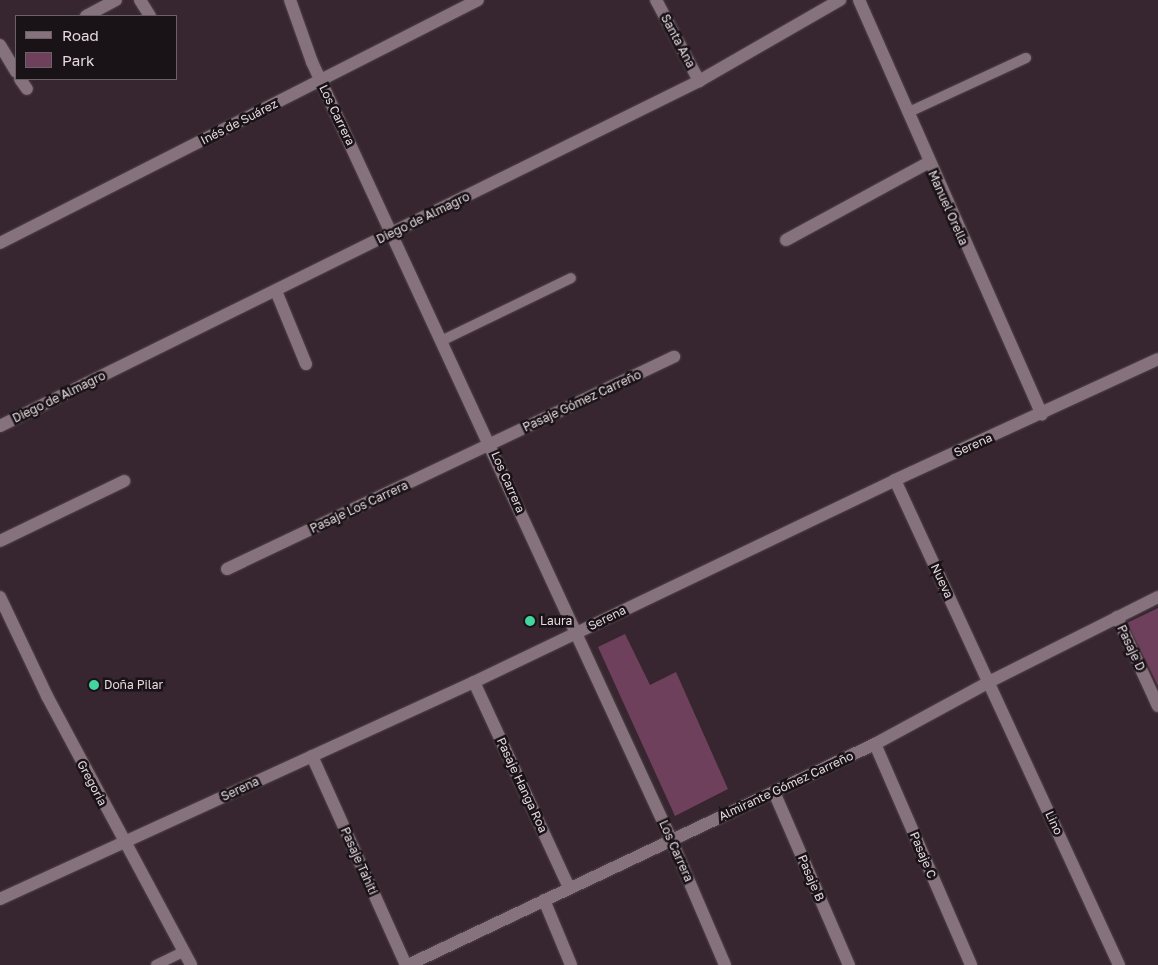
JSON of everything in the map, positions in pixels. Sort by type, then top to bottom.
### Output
[{"type":"street","points":[[88,15],[116,0]]},
{"type":"street","points":[[140,0],[149,15]]},
{"type":"street","name":"Los Carrera","points":[[290,0],[321,80],[394,233],[672,839],[725,965]]},
{"type":"street","name":"Inés de Suárez","points":[[0,243],[478,0]]},
{"type":"street","name":"Santa Ana","points":[[656,0],[699,81]]},
{"type":"street","name":"Diego de Almagro","points":[[0,426],[699,81],[840,0]]},
{"type":"street","name":"Manuel Orella","points":[[859,0],[909,112],[928,163],[1042,414]]},
{"type":"street","points":[[0,45],[12,56]]},
{"type":"street","points":[[786,240],[928,163]]},
{"type":"street","points":[[276,290],[306,364]]},
{"type":"street","name":"Pasaje Gómez Carreño","points":[[490,444],[674,357]]},
{"type":"street","name":"Serena","points":[[0,899],[474,682],[895,480],[1158,360]]},
{"type":"street","name":"Pasaje Los Carrera","points":[[227,570],[490,444]]},
{"type":"street","name":"Nueva","points":[[895,480],[989,682]]},
{"type":"street","points":[[0,541],[124,481]]},
{"type":"street","name":"Gregoria","points":[[0,597],[123,843],[191,965]]},
{"type":"street","name":"Almirante Gómez Carreño","points":[[407,965],[876,744],[989,682],[1158,597]]},
{"type":"street","name":"Pasaje D","points":[[1117,617],[1157,703]]},
{"type":"street","name":"Pasaje Hanga Roa","points":[[474,682],[569,888]]},
{"type":"street","name":"Lino","points":[[989,682],[1119,965]]},
{"type":"street","name":"Pasaje C","points":[[876,744],[971,965]]},
{"type":"street","name":"Pasaje Tahiti","points":[[312,756],[407,965]]},
{"type":"street","name":"Pasaje B","points":[[774,792],[849,965]]},
{"type":"street","points":[[544,900],[571,965]]},
{"type":"lane","points":[[909,112],[1026,58]]},
{"type":"lane","points":[[442,340],[570,278]]},
{"type":"lane","points":[[156,965],[183,952]]},
{"type":"green space","points":[[1158,608],[1158,686],[1127,623]]},
{"type":"green space","points":[[625,634],[650,685],[676,672],[728,789],[675,816],[598,647]]},
{"type":"place","name":"Laura","points":[[530,621]]},
{"type":"place","name":"Doña Pilar","points":[[94,685]]}]
